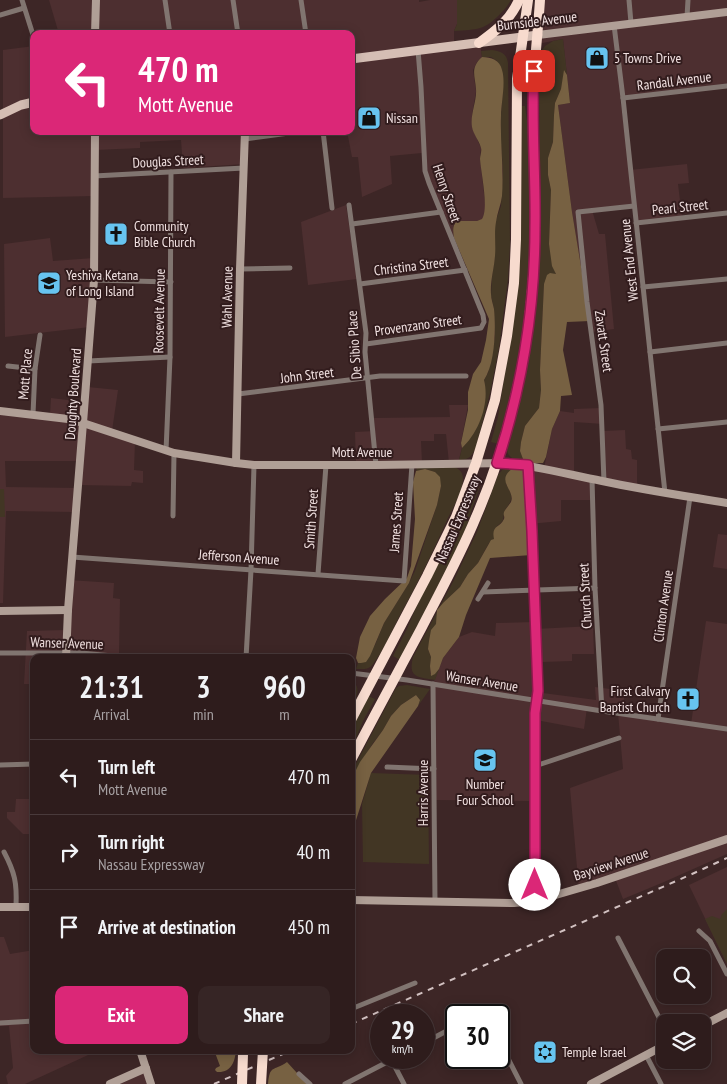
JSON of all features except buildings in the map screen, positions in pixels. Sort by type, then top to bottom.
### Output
[{"type":"highway","points":[[479,43],[503,24],[520,0]]},
{"type":"highway","name":"Nassau Expressway","points":[[355,712],[446,538],[464,498],[486,431],[500,379],[512,303],[516,228],[516,79],[528,0]]},
{"type":"highway","name":"Nassau Expressway","points":[[355,753],[395,679],[477,516],[497,463],[519,379],[526,344],[532,295],[535,228],[533,95],[540,0]]},
{"type":"highway","points":[[242,1084],[243,1054]]},
{"type":"highway","points":[[261,1084],[262,1054]]},
{"type":"main road","name":"Burnside Avenue","points":[[355,58],[538,35]]},
{"type":"main road","points":[[0,115],[30,103]]},
{"type":"street","points":[[22,0],[31,30]]},
{"type":"street","points":[[95,30],[96,0]]},
{"type":"street","points":[[165,0],[169,30]]},
{"type":"street","points":[[233,0],[237,30]]},
{"type":"street","points":[[301,0],[305,30]]},
{"type":"street","points":[[629,0],[632,23]]},
{"type":"street","points":[[687,17],[688,0]]},
{"type":"street","points":[[0,15],[24,8]]},
{"type":"street","name":"Burnside Avenue","points":[[538,35],[727,12]]},
{"type":"street","name":"West End Avenue","points":[[614,25],[665,493]]},
{"type":"street","name":"Henry Street","points":[[418,50],[422,87],[425,171],[484,319],[482,327],[474,329]]},
{"type":"street","name":"Randall Avenue","points":[[623,98],[727,86]]},
{"type":"street","name":"Doughty Boulevard","points":[[66,654],[94,280],[94,135]]},
{"type":"street","name":"Wahl Avenue","points":[[236,463],[245,135]]},
{"type":"street","points":[[323,135],[332,208]]},
{"type":"street","name":"Douglas Street","points":[[94,176],[244,168]]},
{"type":"street","name":"Roosevelt Avenue","points":[[171,172],[170,452],[173,516]]},
{"type":"street","name":"De Sibio Place","points":[[349,206],[366,333],[365,352],[376,465]]},
{"type":"street","name":"Pearl Street","points":[[586,211],[634,206]]},
{"type":"street","name":"Zavatt Street","points":[[586,211],[578,212],[587,302],[601,405],[604,482]]},
{"type":"street","points":[[352,224],[441,212]]},
{"type":"street","name":"Pearl Street","points":[[636,222],[727,214]]},
{"type":"street","points":[[240,269],[290,268]]},
{"type":"street","name":"Christina Street","points":[[360,284],[465,270]]},
{"type":"street","points":[[643,287],[727,279]]},
{"type":"street","points":[[94,280],[171,282]]},
{"type":"street","name":"Provenzano Street","points":[[366,344],[474,329]]},
{"type":"street","name":"Mott Place","points":[[33,414],[35,369],[40,335]]},
{"type":"street","points":[[650,352],[727,343]]},
{"type":"street","points":[[88,361],[170,357]]},
{"type":"street","points":[[8,366],[35,369]]},
{"type":"street","name":"John Street","points":[[238,394],[380,376],[466,376]]},
{"type":"street","name":"Mott Avenue","points":[[0,411],[33,414],[83,423],[170,452],[236,463],[254,465],[476,463],[528,465],[604,482],[727,503]]},
{"type":"street","points":[[658,429],[727,422]]},
{"type":"street","name":"James Street","points":[[404,581],[412,464]]},
{"type":"street","points":[[246,654],[254,465]]},
{"type":"street","name":"Smith Street","points":[[318,574],[326,465]]},
{"type":"street","points":[[528,465],[538,691],[535,713],[535,901]]},
{"type":"street","name":"Church Street","points":[[592,479],[602,711]]},
{"type":"street","name":"Clinton Avenue","points":[[658,719],[690,497]]},
{"type":"street","name":"Jefferson Avenue","points":[[72,557],[404,581]]},
{"type":"street","points":[[478,599],[488,582]]},
{"type":"street","points":[[483,592],[596,588]]},
{"type":"street","points":[[0,610],[68,610]]},
{"type":"street","name":"Wanser Avenue","points":[[0,653],[33,654]]},
{"type":"street","name":"Wanser Avenue","points":[[355,674],[727,729]]},
{"type":"street","name":"Harris Avenue","points":[[433,684],[435,902]]},
{"type":"street","points":[[535,766],[619,738]]},
{"type":"street","points":[[0,765],[30,764]]},
{"type":"street","points":[[386,767],[434,769]]},
{"type":"street","name":"Bayview Avenue","points":[[355,900],[514,904],[535,901],[597,883],[727,839]]},
{"type":"street","points":[[4,852],[16,879],[16,906]]},
{"type":"street","points":[[0,907],[30,907]]},
{"type":"street","points":[[699,931],[710,941],[727,974]]},
{"type":"street","points":[[618,938],[657,1014]]},
{"type":"street","points":[[355,1007],[415,983]]},
{"type":"street","points":[[711,1021],[727,1013]]},
{"type":"street","points":[[0,1023],[30,1020]]},
{"type":"street","points":[[591,1084],[656,1050]]},
{"type":"street","points":[[141,1054],[151,1084]]},
{"type":"street","points":[[646,1055],[661,1084]]},
{"type":"street","points":[[510,1062],[522,1084]]},
{"type":"street","points":[[110,1084],[146,1068]]},
{"type":"street","points":[[345,1084],[373,1069]]},
{"type":"street","points":[[398,1069],[404,1084]]},
{"type":"street","points":[[299,1074],[310,1084]]},
{"type":"shaded area","points":[[49,0],[302,0],[306,30],[58,30]]},
{"type":"shaded area","points":[[303,0],[419,0],[419,2],[457,0],[457,24],[454,31],[454,45],[480,43],[482,57],[473,70],[476,91],[472,127],[481,148],[480,157],[485,203],[485,215],[482,220],[457,221],[453,228],[454,238],[423,167],[422,153],[390,156],[392,184],[362,197],[358,157],[352,157],[348,135],[355,135],[355,30],[307,30]]},
{"type":"shaded area","points":[[457,0],[511,0],[495,19],[485,26],[454,31],[457,24]]},
{"type":"shaded area","points":[[540,0],[727,0],[727,86],[620,98],[630,170],[687,164],[689,183],[678,184],[682,217],[637,221],[634,206],[592,210],[599,234],[605,234],[614,329],[591,332],[572,212],[558,105],[570,103],[563,39],[537,44]]},
{"type":"shaded area","points":[[563,39],[567,75],[565,71],[561,89],[555,103],[553,142],[548,158],[548,175],[551,190],[549,244],[556,274],[544,284],[539,408],[525,426],[520,451],[523,459],[533,463],[514,459],[507,451],[528,362],[537,304],[541,238],[540,53],[545,46],[553,41]]},
{"type":"shaded area","points":[[30,47],[30,135],[246,135],[245,164],[183,168],[181,140],[140,142],[140,148],[95,150],[94,196],[3,198],[3,50]]},
{"type":"shaded area","points":[[492,50],[503,54],[508,63],[510,244],[508,279],[499,348],[476,447],[470,457],[459,460],[485,387],[484,380],[488,373],[495,337],[494,309],[491,296],[495,256],[495,223],[501,206],[503,171],[501,115],[503,88],[497,61],[491,57],[482,57],[481,51]]},
{"type":"shaded area","points":[[482,57],[492,58],[497,61],[503,75],[501,111],[502,196],[495,226],[495,256],[491,285],[495,326],[493,356],[484,380],[485,398],[482,417],[473,434],[462,448],[461,443],[468,410],[468,392],[473,374],[481,362],[489,319],[454,238],[453,231],[457,221],[477,221],[482,219],[484,214],[485,199],[480,159],[481,149],[473,130],[472,122],[476,94],[475,68]]},
{"type":"shaded area","points":[[564,70],[567,75],[570,103],[558,105],[572,212],[590,321],[567,322],[563,350],[572,395],[561,396],[560,411],[552,429],[546,457],[543,463],[533,463],[523,459],[520,451],[525,426],[539,408],[544,284],[547,275],[550,273],[556,274],[552,266],[549,244],[551,190],[548,175],[548,158],[553,142],[555,103],[561,89]]},
{"type":"shaded area","points":[[520,106],[525,106],[530,142],[532,211],[528,303],[513,392],[499,444],[491,442],[498,417],[511,334]]},
{"type":"shaded area","points":[[346,205],[357,279],[308,285],[301,222]]},
{"type":"shaded area","name":"Yeshiva Ketana of Long Island","points":[[50,238],[53,261],[94,258],[90,327],[5,337],[4,244]]},
{"type":"shaded area","points":[[88,387],[118,390],[112,431],[85,422]]},
{"type":"shaded area","points":[[51,398],[83,402],[82,420],[50,415]]},
{"type":"shaded area","points":[[449,405],[468,405],[458,463],[449,463],[446,434],[434,434],[434,441],[421,441],[422,463],[356,464],[355,432],[375,431],[374,418],[450,417]]},
{"type":"shaded area","points":[[601,408],[603,424],[574,422],[574,475],[593,479],[593,500],[561,500],[561,521],[529,524],[524,466],[544,468],[552,429],[560,411],[574,413],[574,409]]},
{"type":"shaded area","points":[[0,411],[83,423],[79,461],[5,461],[6,487],[78,488],[75,512],[6,511],[3,603],[0,603]]},
{"type":"shaded area","points":[[85,424],[135,441],[134,470],[143,471],[143,483],[132,482],[131,486],[79,485]]},
{"type":"shaded area","points":[[625,430],[626,449],[631,450],[632,459],[637,460],[637,489],[604,482],[603,431]]},
{"type":"shaded area","points":[[452,466],[461,472],[463,483],[431,556],[377,659],[366,669],[356,669],[358,663],[361,663],[375,645],[384,623],[415,571],[437,505],[441,486],[435,472],[425,469],[416,471],[417,467]]},
{"type":"shaded area","points":[[512,466],[520,467],[506,484],[511,499],[505,510],[503,521],[497,526],[494,539],[489,543],[478,563],[460,587],[444,602],[428,649],[431,657],[430,674],[435,674],[439,669],[435,680],[419,677],[413,673],[413,657],[477,532],[498,475],[502,470]]},
{"type":"shaded area","points":[[515,467],[523,468],[525,472],[531,555],[490,558],[466,615],[459,637],[443,658],[439,669],[431,676],[431,657],[428,649],[431,630],[436,624],[437,610],[460,587],[478,563],[491,540],[494,539],[494,531],[502,522],[504,512],[512,498],[505,481],[506,476]]},
{"type":"shaded area","points":[[425,469],[435,472],[440,477],[441,486],[437,505],[409,583],[384,623],[370,656],[366,662],[358,663],[356,658],[360,637],[370,616],[407,578],[411,566],[415,519],[413,482],[416,471]]},
{"type":"shaded area","points":[[473,483],[480,486],[463,538],[400,660],[393,656]]},
{"type":"shaded area","points":[[0,489],[4,489],[5,517],[0,517]]},
{"type":"shaded area","points":[[718,534],[727,535],[727,569],[713,567]]},
{"type":"shaded area","points":[[69,580],[114,583],[113,598],[120,599],[119,654],[30,654],[30,684],[24,684],[27,631],[66,630]]},
{"type":"shaded area","points":[[706,621],[727,624],[727,854],[623,899],[615,878],[579,890],[570,788],[623,769],[618,713],[587,708],[584,729],[536,720],[535,801],[434,800],[433,684],[443,658],[459,637],[472,632],[495,636],[496,623],[534,622],[535,629],[593,626],[594,654],[572,654],[572,661],[542,662],[543,693],[596,700],[595,687],[625,691],[622,713],[691,724]]},
{"type":"shaded area","points":[[355,684],[357,689],[355,700]]},
{"type":"shaded area","points":[[407,685],[430,689],[418,706],[420,700],[416,695],[401,705],[391,716],[355,773],[355,765],[396,688]]},
{"type":"shaded area","points":[[416,695],[420,700],[418,706],[371,773],[355,823],[355,772],[391,716],[401,705]]},
{"type":"shaded area","points":[[368,696],[375,699],[355,740],[355,720]]},
{"type":"shaded area","points":[[371,773],[428,775],[429,864],[363,862],[362,804]]},
{"type":"shaded area","points":[[16,799],[30,799],[30,834],[23,834],[7,818],[7,812],[15,812]]},
{"type":"shaded area","points":[[727,867],[727,964],[689,885]]},
{"type":"shaded area","points":[[727,909],[727,964],[705,919],[712,916],[720,919]]},
{"type":"shaded area","points":[[0,937],[4,937],[10,954],[30,951],[30,1054],[90,1054],[25,1084],[8,1084],[6,1076],[13,1068],[9,1026],[0,1026]]},
{"type":"shaded area","points":[[216,1054],[236,1054],[229,1069],[217,1072],[216,1068],[220,1066]]},
{"type":"shaded area","points":[[287,1062],[307,1084],[268,1084],[271,1071]]},
{"type":"shaded area","points":[[144,1073],[148,1084],[120,1084]]},
{"type":"railway","points":[[355,1022],[727,858]]},
{"type":"railway","points":[[214,1084],[283,1054]]},
{"type":"place","name":"5 Towns Drive","points":[[597,58]]},
{"type":"place","name":"Nissan","points":[[369,118]]},
{"type":"place","name":"Community Bible Church","points":[[116,234]]},
{"type":"place","name":"Yeshiva Ketana of Long Island","points":[[49,283]]},
{"type":"place","name":"First Calvary Baptist Church","points":[[688,699]]},
{"type":"place","name":"Number Four School","points":[[485,760]]},
{"type":"place","name":"Temple Israel","points":[[545,1052]]},
{"type":"route","points":[[534,71],[535,251],[532,295],[526,344],[514,401],[497,463],[528,465],[538,691],[535,713],[535,885]]}]
